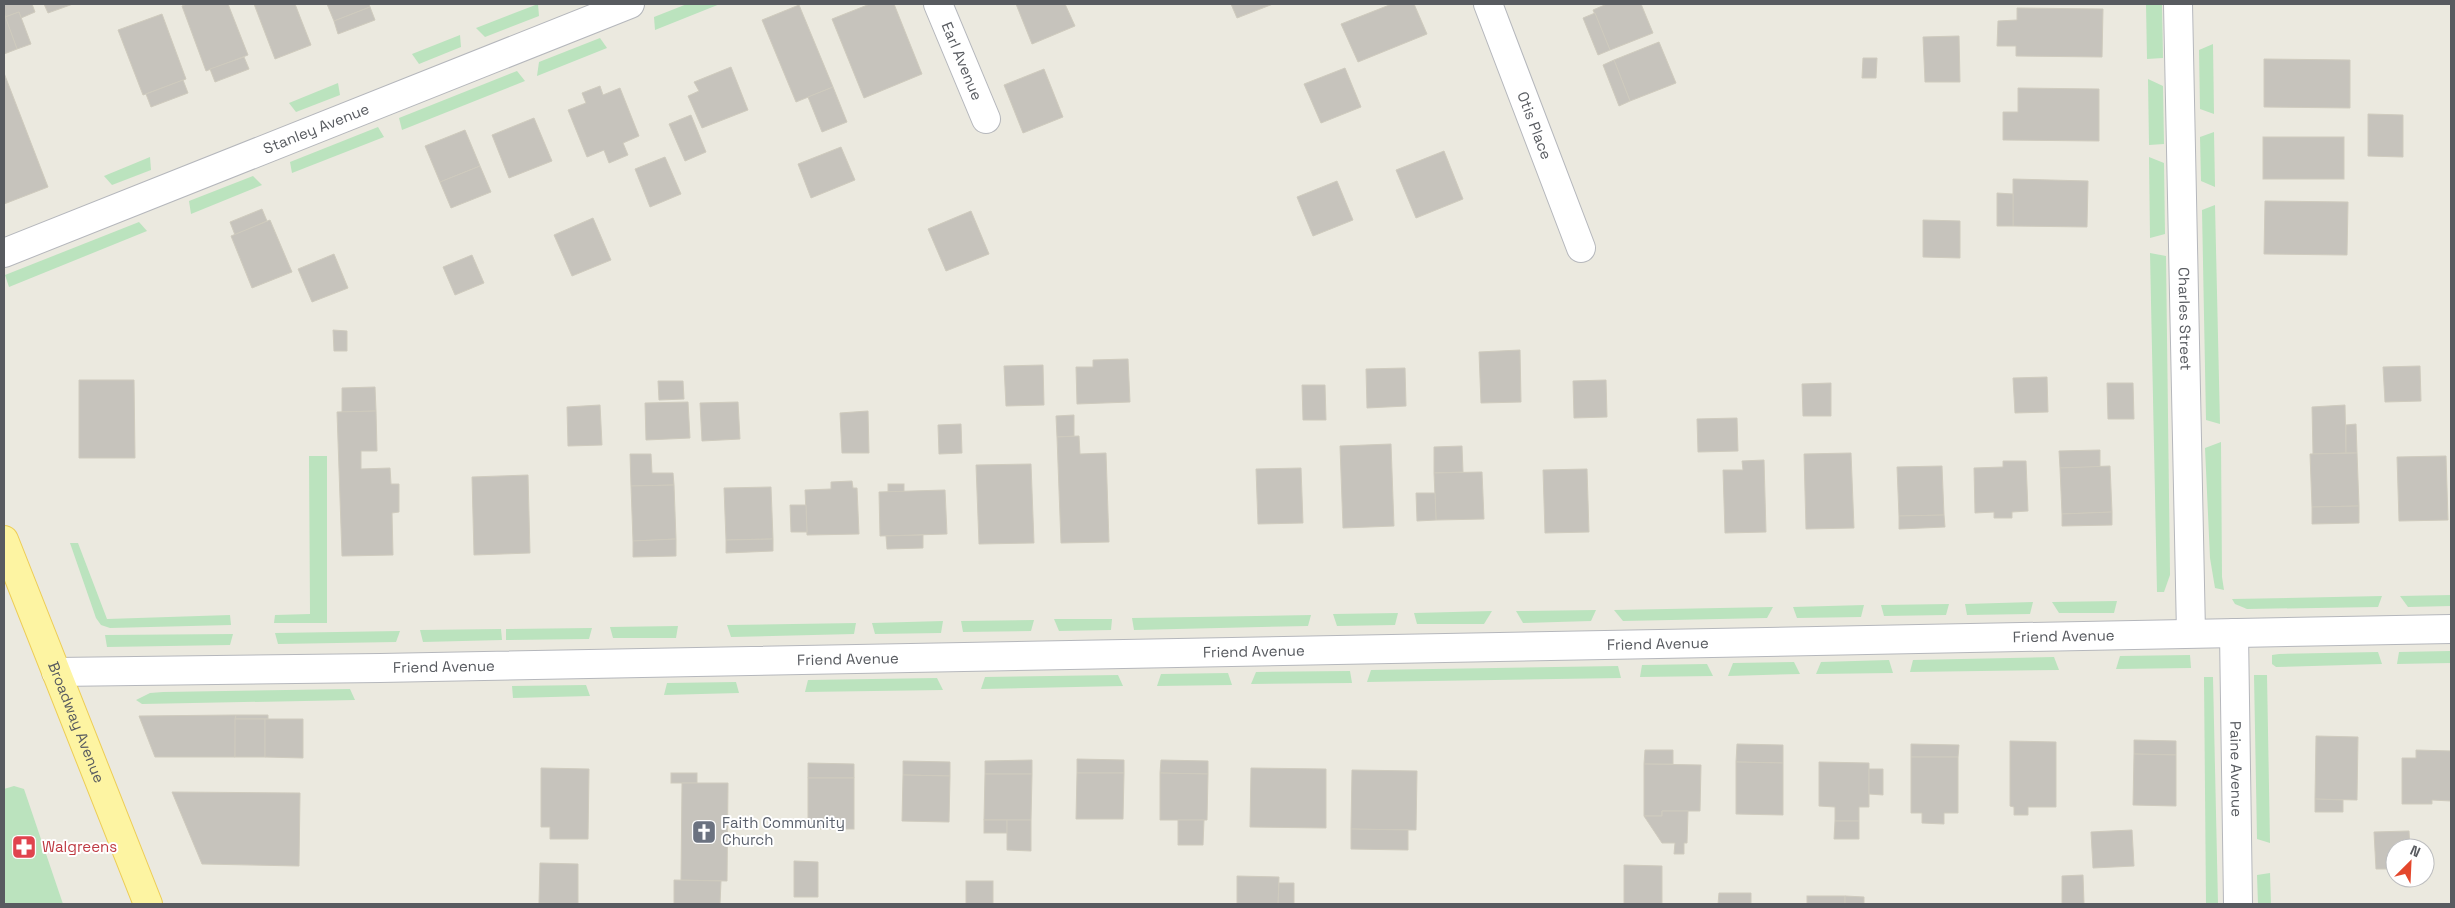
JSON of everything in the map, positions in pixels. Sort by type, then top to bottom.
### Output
[{"type":"main road","name":"Broadway Avenue","points":[[4,540],[148,904]]},
{"type":"street","name":"Stanley Avenue","points":[[4,252],[630,4]]},
{"type":"street","name":"Earl Avenue","points":[[938,4],[986,119]]},
{"type":"street","name":"Otis Place","points":[[1488,4],[1582,248]]},
{"type":"street","name":"Charles Street","points":[[2178,4],[2191,633]]},
{"type":"street","name":"Friend Avenue","points":[[56,672],[380,668],[2451,629]]},
{"type":"street","name":"Paine Avenue","points":[[2234,633],[2238,904]]},
{"type":"green space","points":[[538,4],[539,16],[485,37],[476,28]]},
{"type":"green space","points":[[687,4],[720,4],[655,30],[654,17]]},
{"type":"green space","points":[[2146,4],[2162,4],[2163,58],[2147,59]]},
{"type":"green space","points":[[460,35],[461,47],[419,64],[412,54]]},
{"type":"green space","points":[[600,38],[607,48],[537,76],[539,62]]},
{"type":"green space","points":[[2213,44],[2214,114],[2200,109],[2199,50]]},
{"type":"green space","points":[[517,71],[525,81],[402,130],[399,118]]},
{"type":"green space","points":[[2148,79],[2163,86],[2164,144],[2149,145]]},
{"type":"green space","points":[[338,83],[340,95],[296,112],[289,103]]},
{"type":"green space","points":[[378,127],[384,137],[292,173],[290,162]]},
{"type":"green space","points":[[2214,132],[2215,187],[2201,181],[2200,137]]},
{"type":"green space","points":[[150,157],[151,170],[112,185],[104,176]]},
{"type":"green space","points":[[2149,157],[2164,163],[2165,234],[2150,238]]},
{"type":"green space","points":[[253,176],[262,185],[191,214],[189,201]]},
{"type":"green space","points":[[2215,205],[2220,424],[2206,420],[2202,210]]},
{"type":"green space","points":[[139,222],[147,231],[9,287],[5,275]]},
{"type":"green space","points":[[2150,253],[2166,256],[2170,575],[2164,592],[2157,592]]},
{"type":"green space","points":[[2221,442],[2222,577],[2224,590],[2215,588],[2210,558],[2205,448]]},
{"type":"green space","points":[[309,456],[327,456],[327,623],[274,623],[275,615],[310,614]]},
{"type":"green space","points":[[70,543],[78,543],[107,619],[230,615],[231,625],[110,628],[101,625],[96,618]]},
{"type":"green space","points":[[2451,595],[2451,606],[2408,607],[2400,596]]},
{"type":"green space","points":[[2382,596],[2378,607],[2247,609],[2235,604],[2232,599]]},
{"type":"green space","points":[[2117,601],[2114,613],[2059,613],[2052,602]]},
{"type":"green space","points":[[2033,602],[2030,614],[1967,615],[1965,604]]},
{"type":"green space","points":[[1949,604],[1946,615],[1884,616],[1881,605]]},
{"type":"green space","points":[[1864,605],[1861,617],[1797,618],[1793,607]]},
{"type":"green space","points":[[1773,607],[1767,618],[1623,621],[1614,610]]},
{"type":"green space","points":[[1596,610],[1591,621],[1523,623],[1516,611]]},
{"type":"green space","points":[[1492,611],[1484,624],[1417,624],[1414,613]]},
{"type":"green space","points":[[1398,613],[1395,625],[1337,626],[1333,614]]},
{"type":"green space","points":[[1311,615],[1308,626],[1134,630],[1132,618]]},
{"type":"green space","points":[[1054,619],[1112,619],[1111,630],[1059,631]]},
{"type":"green space","points":[[1034,620],[1031,631],[963,632],[961,621]]},
{"type":"green space","points":[[943,621],[941,633],[875,634],[872,623]]},
{"type":"green space","points":[[856,623],[854,634],[731,637],[727,625]]},
{"type":"green space","points":[[678,626],[676,638],[613,638],[610,627]]},
{"type":"green space","points":[[592,628],[589,639],[506,640],[506,629]]},
{"type":"green space","points":[[501,629],[502,640],[423,642],[420,630]]},
{"type":"green space","points":[[400,631],[396,642],[278,644],[275,633]]},
{"type":"green space","points":[[233,634],[230,645],[107,647],[105,635]]},
{"type":"green space","points":[[2450,651],[2451,663],[2397,664],[2399,652]]},
{"type":"green space","points":[[2378,652],[2382,664],[2276,667],[2272,664],[2272,655],[2279,654]]},
{"type":"green space","points":[[2190,655],[2191,668],[2116,669],[2120,656]]},
{"type":"green space","points":[[2054,657],[2059,670],[1910,672],[1913,660]]},
{"type":"green space","points":[[1889,660],[1893,673],[1816,674],[1821,662]]},
{"type":"green space","points":[[1794,662],[1800,674],[1728,676],[1733,663]]},
{"type":"green space","points":[[1707,664],[1713,676],[1640,677],[1642,665]]},
{"type":"green space","points":[[1618,666],[1621,678],[1367,682],[1371,670]]},
{"type":"green space","points":[[1350,671],[1352,683],[1251,684],[1256,672]]},
{"type":"green space","points":[[1228,673],[1232,685],[1157,686],[1161,674]]},
{"type":"green space","points":[[1118,675],[1123,686],[981,689],[985,677]]},
{"type":"green space","points":[[2254,675],[2267,675],[2270,843],[2257,839]]},
{"type":"green space","points":[[2204,677],[2213,677],[2218,904],[2206,904]]},
{"type":"green space","points":[[937,678],[943,690],[805,692],[808,680]]},
{"type":"green space","points":[[736,682],[739,693],[664,695],[667,683]]},
{"type":"green space","points":[[586,685],[590,696],[513,698],[512,686]]},
{"type":"green space","points":[[350,689],[355,700],[142,704],[136,700],[150,693],[163,692]]},
{"type":"green space","name":"Walgreens","points":[[14,786],[24,789],[63,904],[4,904],[4,789]]},
{"type":"green space","points":[[2270,873],[2271,904],[2258,904],[2257,875]]},
{"type":"building","points":[[4,4],[32,4],[35,12],[21,18],[19,12],[5,17]]},
{"type":"building","points":[[44,4],[73,4],[48,13]]},
{"type":"building","points":[[187,4],[228,4],[248,55],[206,71],[182,6]]},
{"type":"building","points":[[254,4],[295,4],[311,45],[275,59]]},
{"type":"building","points":[[327,4],[369,4],[370,7],[334,21]]},
{"type":"building","points":[[870,4],[894,4],[922,74],[864,98],[832,19]]},
{"type":"building","points":[[1016,4],[1065,4],[1075,26],[1032,44]]},
{"type":"building","points":[[1231,4],[1273,4],[1237,18]]},
{"type":"building","points":[[1392,4],[1414,4],[1427,34],[1358,62],[1341,24]]},
{"type":"building","points":[[1607,4],[1641,4],[1653,33],[1610,50],[1593,10]]},
{"type":"building","points":[[799,5],[833,87],[796,102],[762,20]]},
{"type":"building","points":[[370,7],[375,20],[338,34],[334,21]]},
{"type":"building","points":[[2017,8],[2103,9],[2102,57],[2016,56],[2016,46],[1997,46],[1998,21],[2017,20]]},
{"type":"building","points":[[19,12],[31,44],[17,49],[5,17]]},
{"type":"building","points":[[4,13],[17,49],[4,54]]},
{"type":"building","points":[[1595,13],[1610,50],[1598,55],[1583,18]]},
{"type":"building","points":[[162,14],[186,79],[143,95],[118,30]]},
{"type":"building","points":[[1959,36],[1960,82],[1925,82],[1923,37]]},
{"type":"building","points":[[1659,42],[1676,83],[1630,101],[1614,60]]},
{"type":"building","points":[[244,57],[249,69],[215,82],[210,69]]},
{"type":"building","points":[[1863,58],[1877,58],[1876,78],[1862,78]]},
{"type":"building","points":[[2264,59],[2350,60],[2350,108],[2264,107]]},
{"type":"building","points":[[1614,60],[1630,101],[1619,106],[1603,65]]},
{"type":"building","points":[[731,67],[748,110],[702,128],[688,96],[699,91],[694,82]]},
{"type":"building","points":[[1345,68],[1361,107],[1321,123],[1304,84]]},
{"type":"building","points":[[1044,69],[1063,117],[1023,133],[1004,85]]},
{"type":"building","points":[[4,73],[48,187],[4,204]]},
{"type":"building","points":[[183,80],[188,93],[151,107],[146,94]]},
{"type":"building","points":[[600,86],[603,95],[620,88],[639,136],[623,143],[628,155],[609,163],[604,150],[587,157],[568,110],[586,103],[582,93]]},
{"type":"building","points":[[833,87],[847,122],[822,132],[808,97]]},
{"type":"building","points":[[2018,88],[2099,89],[2099,141],[2003,140],[2003,112],[2018,112]]},
{"type":"building","points":[[2368,114],[2403,115],[2403,157],[2368,156]]},
{"type":"building","points":[[691,115],[706,152],[685,161],[669,124]]},
{"type":"building","points":[[534,118],[552,161],[509,178],[492,135]]},
{"type":"building","points":[[465,130],[480,166],[440,182],[425,146]]},
{"type":"building","points":[[2263,137],[2344,137],[2344,179],[2263,179]]},
{"type":"building","points":[[841,147],[855,180],[811,198],[798,164]]},
{"type":"building","points":[[1444,151],[1463,199],[1416,218],[1396,170]]},
{"type":"building","points":[[665,157],[681,194],[650,207],[635,169]]},
{"type":"building","points":[[480,166],[491,192],[451,208],[440,182]]},
{"type":"building","points":[[2013,179],[2088,181],[2087,227],[2013,226]]},
{"type":"building","points":[[1337,181],[1353,220],[1313,236],[1297,197]]},
{"type":"building","points":[[1997,193],[2013,194],[2013,226],[1997,226]]},
{"type":"building","points":[[2265,201],[2348,202],[2347,255],[2264,254]]},
{"type":"building","points":[[262,209],[267,221],[235,235],[230,222]]},
{"type":"building","points":[[971,211],[989,254],[946,271],[928,229]]},
{"type":"building","points":[[593,218],[611,260],[572,276],[554,235]]},
{"type":"building","points":[[270,220],[292,272],[252,288],[231,236]]},
{"type":"building","points":[[1923,220],[1960,221],[1960,258],[1923,257]]},
{"type":"building","points":[[334,254],[348,288],[312,302],[298,269]]},
{"type":"building","points":[[472,255],[484,283],[455,295],[443,267]]},
{"type":"building","points":[[333,330],[347,331],[347,351],[334,351]]},
{"type":"building","points":[[1520,350],[1521,402],[1481,403],[1479,352]]},
{"type":"building","points":[[1128,359],[1130,402],[1077,404],[1076,367],[1093,367],[1093,360]]},
{"type":"building","points":[[1043,365],[1044,405],[1006,406],[1004,366]]},
{"type":"building","points":[[2420,366],[2421,401],[2385,402],[2383,367]]},
{"type":"building","points":[[1405,368],[1406,406],[1367,408],[1366,369]]},
{"type":"building","points":[[2047,377],[2048,412],[2015,413],[2013,378]]},
{"type":"building","points":[[79,380],[134,380],[135,458],[79,458]]},
{"type":"building","points":[[1606,380],[1607,417],[1574,418],[1573,381]]},
{"type":"building","points":[[658,381],[683,381],[684,399],[659,400]]},
{"type":"building","points":[[1831,383],[1831,416],[1803,416],[1802,384]]},
{"type":"building","points":[[2107,383],[2133,383],[2134,419],[2108,419]]},
{"type":"building","points":[[1302,385],[1325,385],[1326,420],[1303,420]]},
{"type":"building","points":[[375,387],[376,411],[342,412],[342,388]]},
{"type":"building","points":[[688,402],[690,438],[646,440],[645,403]]},
{"type":"building","points":[[738,402],[740,439],[702,441],[700,403]]},
{"type":"building","points":[[600,405],[602,445],[568,446],[567,407]]},
{"type":"building","points":[[2345,405],[2346,453],[2313,454],[2312,407]]},
{"type":"building","points":[[376,411],[377,451],[361,451],[361,469],[390,468],[391,484],[399,484],[399,512],[392,513],[393,555],[342,556],[337,412]]},
{"type":"building","points":[[868,411],[869,453],[842,453],[840,413]]},
{"type":"building","points":[[1074,415],[1074,436],[1057,437],[1056,416]]},
{"type":"building","points":[[1737,418],[1738,451],[1698,452],[1697,419]]},
{"type":"building","points":[[961,424],[962,453],[939,454],[938,425]]},
{"type":"building","points":[[2356,424],[2357,453],[2346,453],[2346,425]]},
{"type":"building","points":[[1079,436],[1080,454],[1106,453],[1109,542],[1061,543],[1057,437]]},
{"type":"building","points":[[1391,444],[1394,526],[1343,528],[1340,446]]},
{"type":"building","points":[[1462,446],[1463,472],[1434,473],[1434,447]]},
{"type":"building","points":[[2100,450],[2100,467],[2060,468],[2059,451]]},
{"type":"building","points":[[1851,453],[1854,528],[1806,529],[1804,454]]},
{"type":"building","points":[[2357,453],[2359,506],[2312,507],[2310,454]]},
{"type":"building","points":[[630,454],[651,454],[652,473],[673,473],[674,485],[631,486]]},
{"type":"building","points":[[2446,456],[2448,520],[2399,521],[2397,457]]},
{"type":"building","points":[[1764,460],[1766,532],[1725,533],[1723,470],[1743,470],[1742,461]]},
{"type":"building","points":[[2003,461],[2026,461],[2028,511],[2012,512],[2012,518],[1994,518],[1994,512],[1975,513],[1974,468],[2003,467]]},
{"type":"building","points":[[1031,464],[1034,543],[979,544],[976,465]]},
{"type":"building","points":[[1942,466],[1944,515],[1899,516],[1897,467]]},
{"type":"building","points":[[2110,466],[2112,512],[2062,514],[2060,468]]},
{"type":"building","points":[[1301,468],[1303,523],[1258,524],[1256,469]]},
{"type":"building","points":[[1587,469],[1589,532],[1545,533],[1543,470]]},
{"type":"building","points":[[1482,472],[1484,519],[1436,520],[1434,473]]},
{"type":"building","points":[[528,475],[530,553],[474,555],[472,477]]},
{"type":"building","points":[[852,481],[853,488],[857,488],[859,534],[807,535],[805,490],[831,489],[831,482]]},
{"type":"building","points":[[888,484],[904,484],[904,492],[888,492]]},
{"type":"building","points":[[674,485],[676,539],[633,541],[631,486]]},
{"type":"building","points":[[771,487],[773,539],[726,540],[724,488]]},
{"type":"building","points":[[945,490],[947,534],[880,536],[879,492]]},
{"type":"building","points":[[1416,493],[1435,493],[1436,520],[1417,521]]},
{"type":"building","points":[[790,505],[806,505],[807,532],[791,532]]},
{"type":"building","points":[[2359,506],[2359,523],[2312,524],[2312,507]]},
{"type":"building","points":[[2112,512],[2112,525],[2062,526],[2062,514]]},
{"type":"building","points":[[1944,515],[1945,527],[1899,529],[1899,516]]},
{"type":"building","points":[[923,535],[923,548],[887,549],[886,536]]},
{"type":"building","points":[[676,539],[676,556],[633,557],[633,541]]},
{"type":"building","points":[[773,539],[773,551],[726,553],[726,540]]},
{"type":"building","points":[[236,715],[235,757],[155,757],[139,716]]},
{"type":"building","points":[[236,715],[268,715],[268,719],[235,719]]},
{"type":"building","points":[[235,719],[265,719],[265,757],[235,757]]},
{"type":"building","points":[[265,719],[303,719],[303,758],[265,757]]},
{"type":"building","points":[[2316,736],[2358,737],[2357,800],[2315,799]]},
{"type":"building","points":[[2134,740],[2176,741],[2176,755],[2134,754]]},
{"type":"building","points":[[2010,741],[2056,742],[2056,807],[2028,807],[2028,815],[2014,815],[2014,807],[2010,806]]},
{"type":"building","points":[[1737,744],[1783,745],[1783,763],[1736,762]]},
{"type":"building","points":[[1911,744],[1959,745],[1958,757],[1911,757]]},
{"type":"building","points":[[1645,750],[1673,750],[1673,764],[1644,764]]},
{"type":"building","points":[[2416,750],[2451,751],[2451,801],[2432,800],[2432,804],[2402,804],[2402,758],[2416,758]]},
{"type":"building","points":[[2134,754],[2176,755],[2176,806],[2133,805]]},
{"type":"building","points":[[1911,757],[1958,757],[1958,813],[1944,813],[1944,824],[1922,823],[1922,813],[1911,813]]},
{"type":"building","points":[[1077,759],[1124,760],[1124,773],[1077,773]]},
{"type":"building","points":[[1032,760],[1032,774],[985,774],[985,761]]},
{"type":"building","points":[[1161,760],[1208,761],[1208,774],[1160,773]]},
{"type":"building","points":[[903,761],[950,762],[950,776],[903,775]]},
{"type":"building","points":[[1736,762],[1783,763],[1783,815],[1736,814]]},
{"type":"building","points":[[1819,762],[1869,763],[1869,807],[1859,807],[1859,821],[1835,821],[1835,807],[1819,806]]},
{"type":"building","points":[[808,763],[854,764],[854,778],[808,778]]},
{"type":"building","points":[[1644,764],[1701,765],[1700,811],[1662,811],[1662,816],[1644,816]]},
{"type":"building","points":[[541,768],[589,769],[588,839],[550,839],[550,827],[541,827]]},
{"type":"building","points":[[1251,768],[1326,769],[1326,828],[1250,827]]},
{"type":"building","points":[[1869,769],[1883,769],[1883,795],[1869,794]]},
{"type":"building","points":[[1352,770],[1417,771],[1416,830],[1351,829]]},
{"type":"building","points":[[671,773],[697,773],[697,783],[671,783]]},
{"type":"building","points":[[1077,773],[1124,773],[1123,819],[1076,819]]},
{"type":"building","points":[[1160,773],[1208,774],[1207,820],[1160,820]]},
{"type":"building","points":[[985,774],[1032,774],[1031,820],[984,820]]},
{"type":"building","points":[[903,775],[950,776],[949,822],[902,821]]},
{"type":"building","points":[[808,778],[854,778],[854,829],[808,829]]},
{"type":"building","name":"Faith Community Church","points":[[682,783],[728,783],[727,881],[681,880]]},
{"type":"building","points":[[172,792],[300,793],[299,866],[202,864]]},
{"type":"building","points":[[2315,799],[2343,800],[2343,812],[2315,812]]},
{"type":"building","points":[[1662,811],[1688,811],[1687,843],[1684,843],[1684,854],[1674,854],[1675,843],[1662,843],[1644,816],[1662,816]]},
{"type":"building","points":[[984,820],[1007,820],[1007,833],[984,833]]},
{"type":"building","points":[[1007,820],[1031,820],[1031,851],[1007,850]]},
{"type":"building","points":[[1178,820],[1204,820],[1203,845],[1178,845]]},
{"type":"building","points":[[1835,821],[1859,821],[1859,839],[1834,839]]},
{"type":"building","points":[[1351,829],[1408,830],[1408,850],[1351,849]]},
{"type":"building","points":[[2132,830],[2134,866],[2093,868],[2091,832]]},
{"type":"building","points":[[2409,831],[2409,838],[2385,838],[2385,869],[2376,869],[2374,832]]},
{"type":"building","points":[[794,861],[818,862],[818,897],[794,897]]},
{"type":"building","points":[[540,863],[578,864],[578,904],[539,903]]},
{"type":"building","points":[[1624,865],[1662,866],[1662,904],[1624,904]]},
{"type":"building","points":[[2083,875],[2084,904],[2062,904],[2062,876]]},
{"type":"building","points":[[1237,876],[1279,877],[1278,904],[1237,904]]},
{"type":"building","points":[[674,880],[721,881],[720,904],[674,904]]},
{"type":"building","points":[[966,881],[993,881],[993,904],[966,904]]},
{"type":"building","points":[[1279,883],[1294,883],[1294,904],[1278,904]]},
{"type":"building","points":[[1719,893],[1751,893],[1751,904],[1718,904]]},
{"type":"building","points":[[1807,896],[1845,896],[1845,904],[1807,904]]},
{"type":"building","points":[[1845,896],[1864,897],[1864,904],[1845,904]]},
{"type":"place","name":"Faith Community Church","points":[[704,832]]},
{"type":"place","name":"Walgreens","points":[[24,847]]}]
